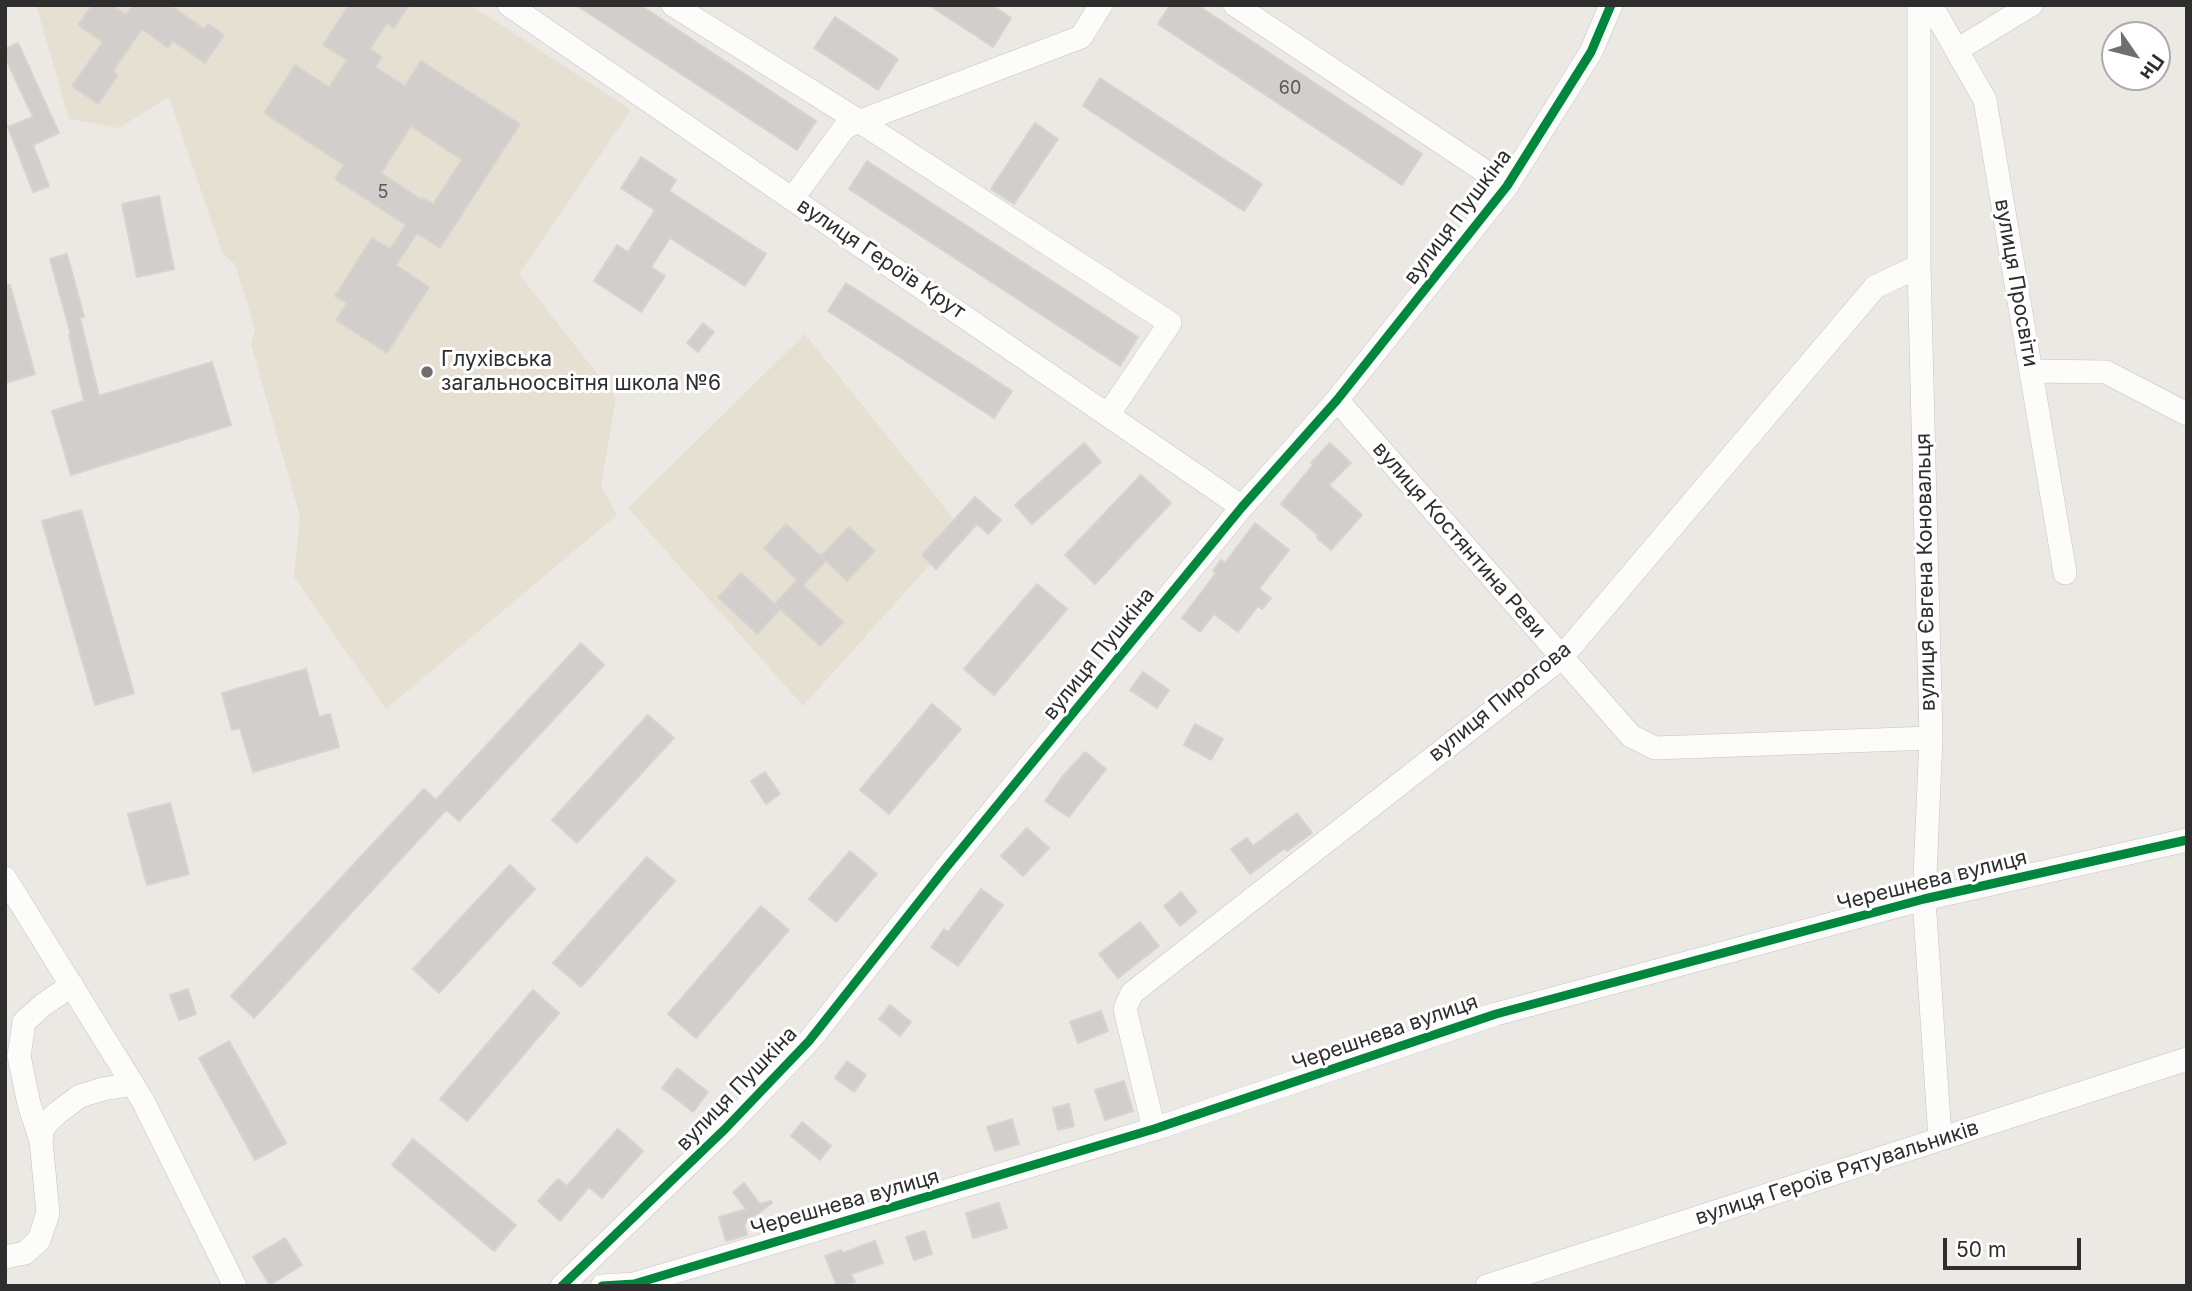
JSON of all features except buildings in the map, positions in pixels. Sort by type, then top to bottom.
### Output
[{"type":"street","points":[[673,5],[859,121],[1170,323],[1108,415]]},
{"type":"street","points":[[792,198],[845,127],[1081,37],[1101,5]]},
{"type":"street","points":[[1235,5],[1507,186]]},
{"type":"street","name":"вулиця Пушкіна","points":[[562,1286],[724,1129],[809,1041],[945,869],[1242,507],[1337,400],[1507,186],[1591,52],[1611,5]]},
{"type":"street","name":"вулиця Євгена Коновальця","points":[[1919,5],[1919,266],[1931,738],[1924,899],[1940,1138]]},
{"type":"street","name":"вулиця Просвіти","points":[[1931,5],[1985,100],[2065,573]]},
{"type":"street","points":[[1957,50],[2031,5]]},
{"type":"street","name":"вулиця Героїв Крут","points":[[517,8],[1242,507]]},
{"type":"street","name":"вулиця Пирогова","points":[[1154,1129],[1125,1009],[1132,992],[1561,658],[1875,286],[1919,266]]},
{"type":"street","points":[[2031,371],[2106,372],[2187,414]]},
{"type":"street","name":"вулиця Костянтина Реви","points":[[1337,400],[1630,736],[1655,748],[1931,738]]},
{"type":"street","name":"Черешнева вулиця","points":[[602,1286],[634,1284],[1154,1129],[1496,1014],[1924,899],[2187,839]]},
{"type":"street","points":[[5,878],[132,1084],[235,1286]]},
{"type":"street","points":[[5,1257],[25,1253],[39,1240],[48,1213],[41,1140],[29,1104],[19,1056],[24,1022],[72,985]]},
{"type":"street","name":"вулиця Героїв Рятувальників","points":[[1487,1286],[2187,1059]]},
{"type":"street","points":[[41,1140],[43,1128],[57,1113],[80,1096],[132,1084]]},
{"type":"shaded area","name":"Глухівська загальноосвітня школа №6","points":[[36,5],[471,5],[631,110],[519,274],[616,398],[601,486],[617,515],[386,709],[294,577],[300,516],[251,345],[255,329],[235,264],[223,255],[169,97],[119,128],[69,119]]},
{"type":"shaded area","points":[[805,334],[962,529],[803,706],[628,508]]},
{"type":"cycle path","points":[[562,1286],[725,1129],[809,1041],[945,869],[1242,507],[1337,400],[1507,186],[1591,52],[1611,5]]},
{"type":"cycle path","points":[[602,1286],[634,1284],[1154,1129],[1496,1014],[1924,899],[2187,840]]},
{"type":"place","name":"Глухівська загальноосвітня школа №6","points":[[427,372]]}]
